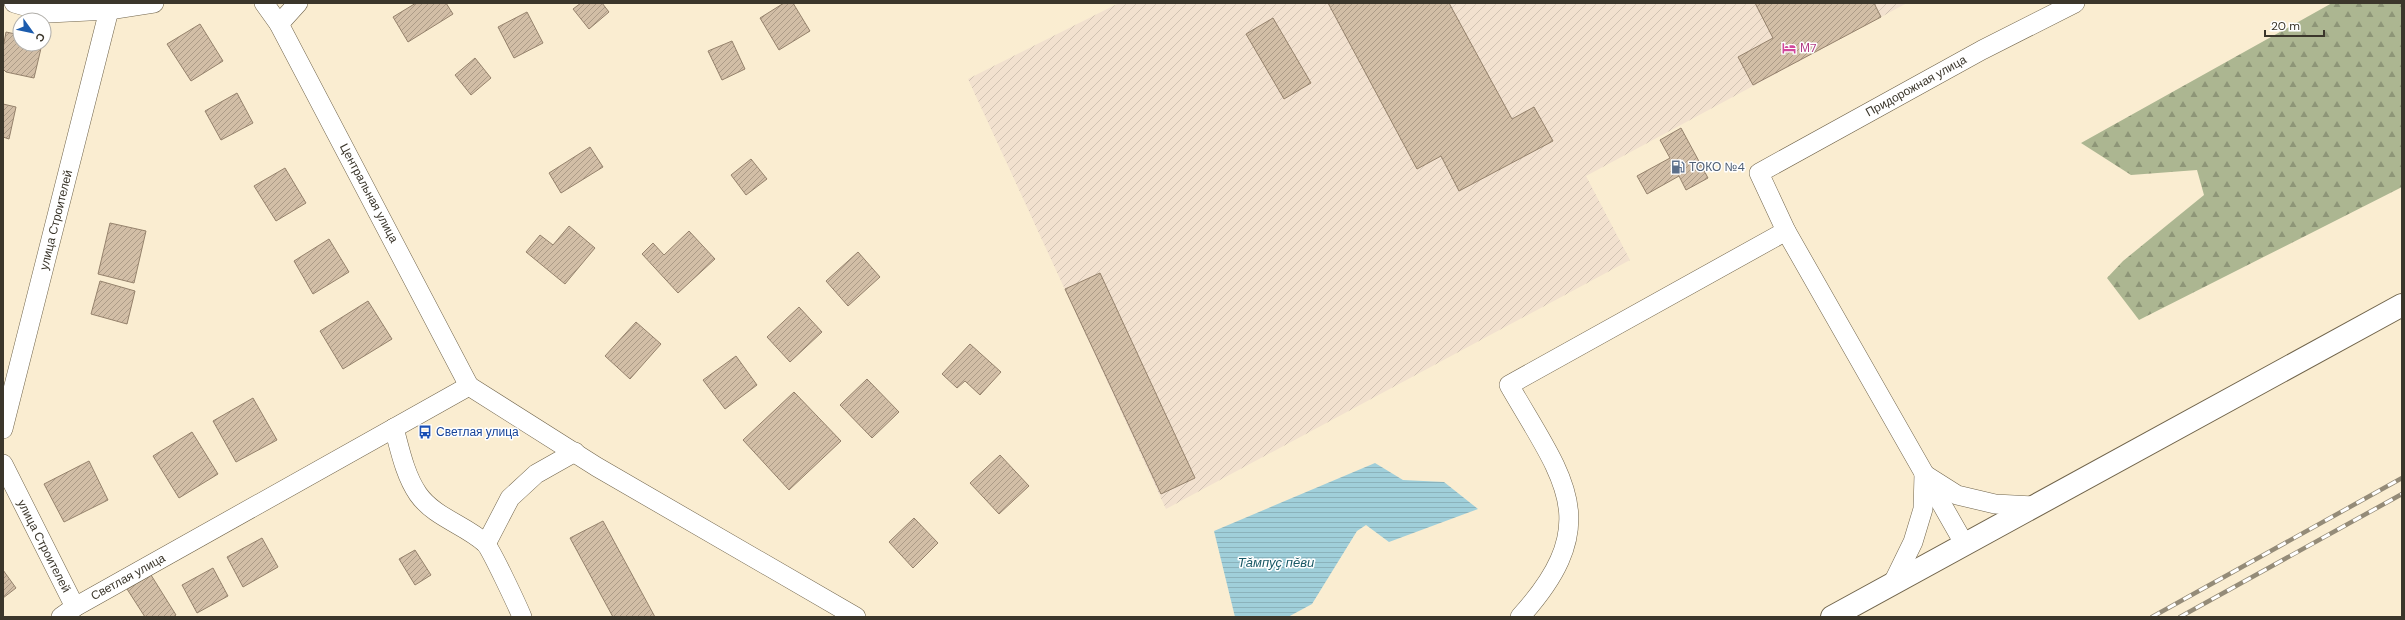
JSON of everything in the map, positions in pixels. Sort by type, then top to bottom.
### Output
[{"type":"highway","points":[[1832,617],[2402,306]]},
{"type":"street","points":[[14,3],[49,13],[109,10],[154,3]]},
{"type":"street","name":"Центральная улица","points":[[264,3],[279,24],[469,386]]},
{"type":"street","points":[[279,24],[298,3]]},
{"type":"street","name":"Придорожная улица","points":[[1786,231],[1759,173],[1982,50],[2075,3]]},
{"type":"street","name":"улица Строителей","points":[[3,429],[109,10]]},
{"type":"street","points":[[1520,617],[1542,593],[1558,566],[1569,534],[1568,496],[1556,466],[1509,385],[1786,231],[1965,545]]},
{"type":"street","points":[[469,386],[575,452],[856,617]]},
{"type":"street","name":"Светлая улица","points":[[68,612],[469,386]]},
{"type":"street","points":[[394,428],[405,467],[418,494],[428,505],[486,544],[517,604],[522,617]]},
{"type":"street","points":[[486,544],[510,498],[536,474],[575,452]]},
{"type":"street","name":"улица Строителей","points":[[3,464],[68,612]]},
{"type":"street","points":[[1924,474],[1957,495],[1995,504],[2035,506]]},
{"type":"street","points":[[1892,585],[1913,542],[1924,509],[1924,474]]},
{"type":"shaded area","points":[[1119,3],[1907,3],[1586,176],[1630,260],[1166,509],[968,79]]},
{"type":"green space","points":[[2332,3],[2402,3],[2402,187],[2139,320],[2107,278],[2123,261],[2204,195],[2197,170],[2131,175],[2081,143]]},
{"type":"water","name":"Тӑмпуҫ пӗви","points":[[1375,463],[1403,480],[1444,482],[1478,509],[1389,542],[1366,525],[1357,531],[1312,604],[1288,617],[1235,617],[1214,531]]},
{"type":"building","points":[[416,3],[446,3],[453,14],[408,42],[393,17]]},
{"type":"building","points":[[581,3],[602,3],[609,12],[589,29],[573,9]]},
{"type":"building","points":[[784,3],[793,3],[810,31],[779,50],[760,18]]},
{"type":"building","points":[[1328,3],[1449,3],[1512,119],[1534,107],[1553,141],[1459,191],[1441,156],[1417,169]]},
{"type":"building","name":"М7","points":[[1755,3],[1874,3],[1881,17],[1753,85],[1738,57],[1773,38]]},
{"type":"building","points":[[527,12],[543,43],[514,58],[498,27]]},
{"type":"building","points":[[1273,18],[1311,83],[1284,99],[1246,34]]},
{"type":"building","points":[[200,24],[223,61],[191,81],[167,44]]},
{"type":"building","points":[[6,32],[12,33],[12,52],[40,52],[34,78],[6,72],[3,69],[3,48]]},
{"type":"building","points":[[732,41],[745,69],[722,80],[708,51]]},
{"type":"building","points":[[475,58],[491,78],[471,95],[455,75]]},
{"type":"building","points":[[237,93],[253,123],[221,140],[205,111]]},
{"type":"building","points":[[3,104],[16,107],[9,139],[3,137]]},
{"type":"building","name":"ТОКО №4","points":[[1681,128],[1708,178],[1686,190],[1679,176],[1647,194],[1637,176],[1670,158],[1660,140]]},
{"type":"building","points":[[590,147],[603,167],[561,193],[549,173]]},
{"type":"building","points":[[751,159],[767,179],[746,195],[731,175]]},
{"type":"building","points":[[285,168],[306,203],[276,221],[254,186]]},
{"type":"building","points":[[110,223],[146,231],[134,283],[98,274]]},
{"type":"building","points":[[569,226],[595,248],[565,284],[526,252],[540,235],[553,245]]},
{"type":"building","points":[[689,231],[715,259],[678,293],[642,254],[653,243],[664,255]]},
{"type":"building","points":[[329,239],[349,272],[313,294],[294,261]]},
{"type":"building","points":[[858,252],[880,277],[848,306],[826,281]]},
{"type":"building","points":[[1100,273],[1195,478],[1161,494],[1065,289]]},
{"type":"building","points":[[100,281],[135,291],[127,324],[91,314]]},
{"type":"building","points":[[368,301],[392,339],[343,369],[320,331]]},
{"type":"building","points":[[799,307],[822,332],[790,362],[767,337]]},
{"type":"building","points":[[636,322],[661,344],[630,379],[605,356]]},
{"type":"building","points":[[970,344],[1001,372],[980,395],[965,381],[957,388],[942,374]]},
{"type":"building","points":[[736,356],[757,385],[725,409],[703,380]]},
{"type":"building","points":[[867,379],[899,412],[872,438],[840,405]]},
{"type":"building","points":[[794,392],[841,441],[789,490],[743,440]]},
{"type":"building","points":[[253,398],[277,440],[236,462],[213,421]]},
{"type":"building","points":[[192,432],[218,474],[179,498],[153,456]]},
{"type":"building","points":[[1000,455],[1029,486],[999,514],[970,483]]},
{"type":"building","points":[[89,461],[108,500],[64,522],[44,484]]},
{"type":"building","points":[[914,518],[938,543],[913,568],[889,542]]},
{"type":"building","points":[[603,521],[655,617],[613,617],[570,538]]},
{"type":"building","points":[[262,538],[278,567],[243,587],[227,557]]},
{"type":"building","points":[[415,550],[431,575],[415,585],[399,559]]},
{"type":"building","points":[[213,568],[228,596],[197,613],[182,585]]},
{"type":"building","points":[[3,570],[16,588],[3,598]]},
{"type":"building","points":[[151,575],[176,615],[173,617],[145,617],[127,589]]},
{"type":"railway","points":[[2152,617],[2402,478]]},
{"type":"railway","points":[[2180,617],[2402,494]]},
{"type":"place","name":"М7","points":[[1789,48]]},
{"type":"place","name":"ТОКО №4","points":[[1678,167]]},
{"type":"place","name":"Светлая улица","points":[[425,432]]}]
